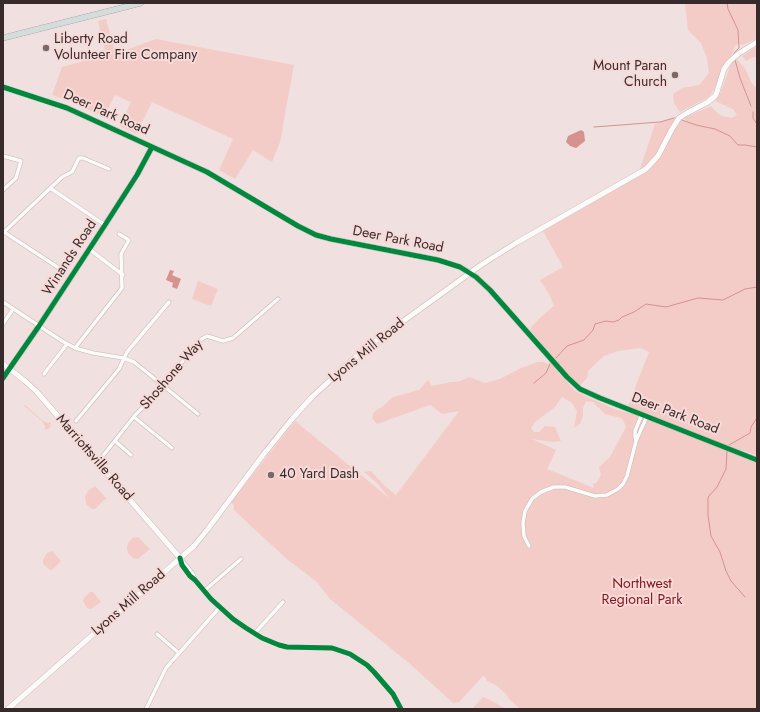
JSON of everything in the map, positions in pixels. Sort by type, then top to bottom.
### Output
[{"type":"main road","points":[[3,38],[141,3]]},
{"type":"main road","name":"Lyons Mill Road","points":[[8,709],[180,558],[203,535],[272,443],[312,397],[364,351],[470,272],[521,240],[646,169],[658,156],[672,129],[680,118],[687,112],[708,102],[716,94],[724,69],[728,62],[757,42]]},
{"type":"main road","name":"Deer Park Road","points":[[3,87],[63,106],[217,177],[298,226],[316,235],[338,241],[438,260],[455,265],[470,272],[494,294],[574,384],[591,394],[757,460]]},
{"type":"main road","name":"Winands Road","points":[[3,378],[105,225],[137,175],[152,147]]},
{"type":"main road","name":"Marriottsville Road","points":[[3,364],[37,392],[180,558]]},
{"type":"street","points":[[3,156],[21,161],[16,178],[3,190]]},
{"type":"street","points":[[62,270],[3,232],[62,177],[72,172],[77,160],[80,158],[109,169]]},
{"type":"street","points":[[50,188],[105,225]]},
{"type":"street","points":[[75,348],[121,290],[123,285],[121,254],[129,240],[119,234]]},
{"type":"street","points":[[89,249],[123,275]]},
{"type":"street","name":"Shoshone Way","points":[[98,462],[134,417],[147,406],[200,340],[207,336],[223,340],[233,338],[278,299]]},
{"type":"street","points":[[3,302],[75,348],[93,353],[123,358],[138,365],[198,414]]},
{"type":"street","points":[[76,421],[119,369],[127,352],[170,302]]},
{"type":"street","points":[[3,324],[13,309]]},
{"type":"street","points":[[44,374],[67,344]]},
{"type":"street","points":[[636,441],[635,431],[642,414]]},
{"type":"street","points":[[529,546],[524,536],[523,523],[525,511],[532,500],[541,492],[557,486],[595,496],[607,495],[614,492],[625,480],[636,441],[647,416]]},
{"type":"street","points":[[134,417],[172,448]]},
{"type":"street","points":[[115,441],[132,455]]},
{"type":"street","name":"Marriottsville Road","points":[[180,558],[182,565],[190,576],[233,619],[271,642],[287,646],[327,648],[350,654],[362,661],[374,672],[393,694],[401,709]]},
{"type":"street","points":[[204,591],[241,559]]},
{"type":"street","points":[[255,633],[283,602]]},
{"type":"street","points":[[146,709],[166,668],[220,607]]},
{"type":"street","points":[[157,634],[179,653]]},
{"type":"green space","points":[[685,3],[757,3],[757,38],[743,45],[738,44],[735,46],[732,55],[725,63],[718,83],[709,97],[680,112],[674,103],[673,94],[682,88],[699,85],[709,73],[707,58],[701,43],[688,30]]},
{"type":"green space","points":[[106,19],[115,53],[156,39],[294,65],[280,142],[272,162],[253,150],[235,179],[219,170],[233,139],[152,102],[136,134],[120,126],[131,102],[115,95],[104,117],[67,100],[52,95],[62,67],[106,55],[98,21]]},
{"type":"green space","points":[[757,46],[757,58],[754,57],[746,61],[742,56]]},
{"type":"green space","name":"Northwest Regional Park","points":[[736,59],[745,68],[754,86],[757,87],[757,455],[740,450],[743,457],[757,463],[757,709],[520,709],[496,685],[487,681],[483,676],[459,702],[453,703],[409,663],[330,599],[317,582],[288,560],[234,510],[234,505],[231,502],[295,421],[389,498],[378,484],[364,472],[371,471],[396,495],[459,411],[442,414],[430,405],[377,424],[372,418],[374,412],[393,397],[419,390],[428,380],[432,386],[458,382],[469,377],[485,383],[500,379],[521,368],[538,362],[548,364],[552,362],[559,370],[558,372],[575,391],[614,409],[632,414],[634,409],[628,406],[649,352],[641,348],[618,351],[604,356],[588,371],[587,378],[580,385],[565,371],[530,330],[543,315],[554,306],[549,294],[540,280],[563,267],[543,231],[651,168],[660,157],[678,123],[682,120],[687,122],[684,118],[711,106],[722,116],[732,118],[737,115],[733,109],[715,101],[721,92],[730,66]],"holes":[[[562,397],[571,402],[577,411],[574,428],[580,424],[586,401],[593,402],[605,414],[621,418],[626,427],[610,457],[599,467],[601,475],[597,482],[593,484],[594,488],[547,469],[556,450],[532,439],[553,442],[561,441],[555,427],[545,426],[539,432],[534,432],[531,428],[535,422],[555,407]]]},
{"type":"green space","points":[[680,115],[653,159],[639,172],[655,124]]},
{"type":"green space","points":[[198,281],[218,289],[211,306],[192,299]]},
{"type":"green space","points":[[25,405],[43,421],[47,423],[51,422],[50,428],[45,430],[45,426],[42,421],[24,406]]},
{"type":"green space","points":[[95,486],[107,499],[95,509],[92,509],[86,504],[85,496],[88,491]]},
{"type":"green space","points":[[138,537],[150,549],[138,559],[133,558],[128,553],[127,548],[128,543],[132,538]]},
{"type":"green space","points":[[52,551],[61,561],[52,570],[50,570],[43,564],[43,560],[47,553]]},
{"type":"green space","points":[[90,592],[93,592],[101,602],[91,609],[87,608],[83,601]]},
{"type":"green space","points":[[483,697],[496,703],[505,709],[472,709]]},
{"type":"shaded area","points":[[581,130],[584,132],[585,141],[576,148],[570,146],[566,142],[568,136]]},
{"type":"shaded area","points":[[170,270],[174,271],[172,275],[181,279],[177,289],[172,287],[173,283],[166,280]]},
{"type":"waterway","points":[[727,3],[728,9],[738,30],[739,48],[734,53]]},
{"type":"waterway","points":[[735,60],[751,106]]},
{"type":"waterway","points":[[753,112],[753,118],[757,124]]},
{"type":"waterway","points":[[594,127],[660,122],[674,118]]},
{"type":"waterway","points":[[682,120],[715,129],[730,136],[738,145],[757,147]]},
{"type":"waterway","points":[[556,358],[567,346],[584,340],[593,330],[595,324],[619,320],[646,304],[666,307],[698,298],[723,300],[745,289],[757,287]]},
{"type":"waterway","points":[[534,383],[546,373],[550,364]]},
{"type":"waterway","points":[[729,445],[750,433],[751,427],[757,418]]},
{"type":"waterway","points":[[727,451],[726,469],[717,487],[708,497],[708,515],[711,536],[720,552],[726,571],[731,581],[745,597]]},
{"type":"cycle path","points":[[3,87],[67,108],[207,172],[298,226],[316,235],[438,260],[460,267],[476,277],[490,290],[567,377],[580,389],[757,460]]},
{"type":"cycle path","points":[[3,378],[105,225],[137,175],[152,147]]},
{"type":"cycle path","points":[[180,558],[182,565],[190,576],[211,599],[233,619],[246,628],[262,638],[279,645],[287,647],[332,648],[350,654],[367,665],[374,672],[393,694],[401,709]]},
{"type":"place","name":"Liberty Road Volunteer Fire Company","points":[[46,48]]},
{"type":"place","name":"Mount Paran Church","points":[[675,75]]},
{"type":"place","name":"40 Yard Dash","points":[[271,475]]}]
